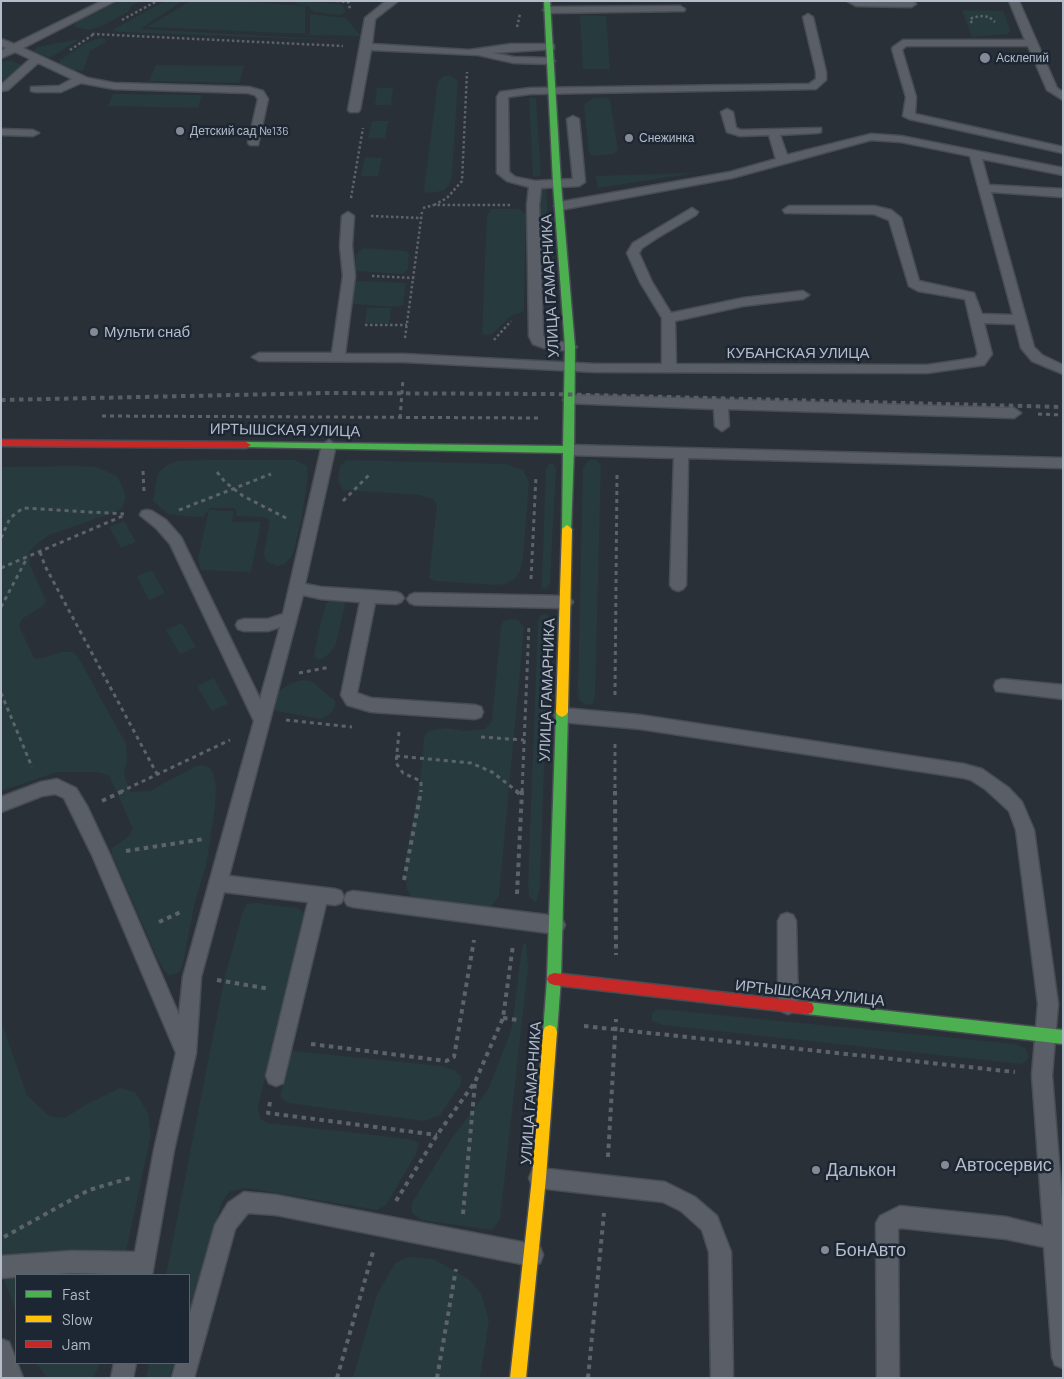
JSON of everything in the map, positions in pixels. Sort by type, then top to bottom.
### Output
[{"type":"main road","name":"УЛИЦА ГАМАРНИКА","points":[[518,1378],[540,1178],[554,979],[569,450],[570,347],[557,183],[548,6]]},
{"type":"main road","name":"ИРТЫШСКАЯ УЛИЦА","points":[[1,443],[569,450]]},
{"type":"main road","name":"ИРТЫШСКАЯ УЛИЦА","points":[[554,979],[1054,1036]]},
{"type":"lane","points":[[1,55],[110,1]]},
{"type":"lane","points":[[354,110],[370,18],[393,1]]},
{"type":"lane","points":[[852,1],[856,3],[911,4]]},
{"type":"lane","points":[[1014,1],[1052,90],[1063,97]]},
{"type":"lane","points":[[548,6],[680,9]]},
{"type":"lane","points":[[573,119],[579,185],[557,183],[535,185],[511,180],[504,173],[502,97],[509,92],[812,87],[821,80],[821,72],[808,17]]},
{"type":"lane","points":[[1,42],[78,79],[114,86],[249,90],[259,92],[263,99],[254,143]]},
{"type":"lane","points":[[901,139],[909,116],[911,97],[897,49],[903,43],[1032,43]]},
{"type":"lane","points":[[366,47],[469,53],[514,60],[550,61]]},
{"type":"lane","points":[[469,53],[511,47],[550,47]]},
{"type":"lane","points":[[4,88],[36,59]]},
{"type":"lane","points":[[35,89],[61,89],[75,83],[78,79]]},
{"type":"lane","points":[[727,112],[731,130],[740,133],[817,130]]},
{"type":"lane","points":[[909,116],[1063,150]]},
{"type":"lane","points":[[1,132],[33,133]]},
{"type":"lane","points":[[774,132],[782,161]]},
{"type":"lane","points":[[560,206],[732,175],[846,142],[871,137],[901,139],[1063,172]]},
{"type":"lane","points":[[975,155],[1028,348],[1037,358],[1063,370]]},
{"type":"lane","points":[[535,185],[533,205],[536,336],[538,342],[544,344],[570,347]]},
{"type":"lane","points":[[984,188],[1063,193]]},
{"type":"lane","name":"КУБАНСКАЯ УЛИЦА","points":[[259,357],[404,358],[570,367],[670,368],[927,369],[979,362],[985,354],[970,296],[927,290],[913,283],[894,218],[887,213],[874,210],[790,210]]},
{"type":"lane","points":[[670,368],[668,318],[637,266],[632,253],[637,246],[652,235],[692,212]]},
{"type":"lane","points":[[338,358],[349,276],[346,246],[348,216]]},
{"type":"lane","points":[[668,318],[744,302],[803,295]]},
{"type":"lane","points":[[977,318],[1019,320]]},
{"type":"lane","points":[[570,400],[1014,413]]},
{"type":"lane","points":[[721,403],[722,426]]},
{"type":"lane","points":[[1,1268],[72,1262],[142,1269],[164,1150],[186,1053],[192,977],[290,618],[329,446]]},
{"type":"lane","points":[[569,450],[1063,463]]},
{"type":"lane","points":[[678,585],[681,452]]},
{"type":"lane","points":[[151,518],[176,541],[261,719]]},
{"type":"lane","points":[[297,588],[320,593],[396,598]]},
{"type":"lane","points":[[369,597],[354,662],[349,695],[360,703],[475,712]]},
{"type":"lane","points":[[415,599],[565,602]]},
{"type":"lane","points":[[244,625],[268,625],[290,618]]},
{"type":"lane","points":[[1002,686],[1063,692]]},
{"type":"lane","points":[[562,715],[640,722],[976,774],[1003,793],[1016,807],[1025,830],[1054,1036],[1042,1075],[1063,1357]]},
{"type":"lane","points":[[1,805],[41,789],[57,786],[70,793],[81,811],[101,855],[136,934],[171,1022],[186,1053]]},
{"type":"lane","points":[[218,882],[327,896],[296,992],[276,1076]]},
{"type":"lane","points":[[353,899],[556,925]]},
{"type":"lane","points":[[787,921],[788,1005]]},
{"type":"lane","points":[[540,1178],[665,1192],[688,1204],[710,1223],[720,1252],[722,1378]]},
{"type":"lane","points":[[190,1351],[226,1225],[235,1210],[244,1202],[276,1205],[532,1255]]},
{"type":"lane","points":[[888,1378],[887,1223],[900,1217],[1006,1228],[1054,1239]]},
{"type":"lane","points":[[1,1350],[12,1378]]},
{"type":"lane","points":[[122,1378],[125,1364]]},
{"type":"lane","points":[[182,1378],[186,1364]]},
{"type":"path","points":[[117,22],[157,1]]},
{"type":"path","points":[[337,1],[348,2]]},
{"type":"path","points":[[56,28],[94,34],[366,47]]},
{"type":"path","points":[[94,34],[102,30]]},
{"type":"path","points":[[434,205],[447,198],[462,181],[469,53]]},
{"type":"path","points":[[365,119],[348,216],[421,218]]},
{"type":"path","points":[[422,208],[434,205],[533,205]]},
{"type":"path","points":[[405,344],[422,212]]},
{"type":"path","points":[[349,276],[414,278]]},
{"type":"path","points":[[343,324],[407,324]]},
{"type":"path","points":[[400,416],[404,358]]},
{"type":"path","points":[[97,416],[542,418]]},
{"type":"path","points":[[215,468],[243,496],[302,526],[310,534]]},
{"type":"path","points":[[1,538],[10,518],[22,508],[126,514],[151,518],[279,471]]},
{"type":"path","points":[[337,506],[372,472]]},
{"type":"path","points":[[1,568],[28,558],[126,514]]},
{"type":"path","points":[[40,552],[45,566],[157,774]]},
{"type":"path","points":[[1,607],[28,558]]},
{"type":"path","points":[[272,679],[354,662]]},
{"type":"path","points":[[1,693],[41,789]]},
{"type":"path","points":[[81,811],[241,736],[261,719]]},
{"type":"path","points":[[399,732],[396,763],[403,773],[421,781],[422,786],[399,905]]},
{"type":"path","points":[[396,756],[471,763],[492,772],[521,795]]},
{"type":"path","points":[[101,855],[231,835]]},
{"type":"path","points":[[136,934],[165,918],[188,909],[212,907]]},
{"type":"path","points":[[284,1041],[446,1061],[454,1057],[478,915]]},
{"type":"path","points":[[192,977],[296,992]]},
{"type":"path","points":[[503,1018],[1042,1075]]},
{"type":"path","points":[[268,1113],[437,1135]]},
{"type":"path","points":[[1,1239],[89,1190],[128,1179],[164,1150]]},
{"type":"path","points":[[337,1378],[382,1225]]},
{"type":"green space","points":[[119,1],[141,1],[131,6],[128,12],[100,27],[89,30],[74,27],[77,22]]},
{"type":"green space","points":[[165,1],[183,1],[140,29],[360,41],[119,32],[112,30]]},
{"type":"green space","points":[[190,1],[239,1],[305,6],[305,34],[147,27]]},
{"type":"green space","points":[[297,1],[343,5],[345,11],[341,15],[314,12],[308,6],[296,4]]},
{"type":"green space","points":[[962,10],[1003,11],[1010,30],[1008,34],[972,37]]},
{"type":"green space","points":[[310,14],[346,18],[361,36],[310,35]]},
{"type":"green space","points":[[580,15],[606,16],[610,69],[583,69]]},
{"type":"green space","points":[[100,38],[105,39],[105,42],[90,51],[83,71],[73,70],[59,64],[60,60],[86,43]]},
{"type":"green space","points":[[80,39],[50,58],[33,52],[37,47]]},
{"type":"green space","points":[[12,61],[23,66],[1,86],[1,63]]},
{"type":"green space","points":[[156,65],[244,66],[239,83],[149,81]]},
{"type":"green space","points":[[444,76],[451,76],[458,81],[452,176],[449,185],[443,191],[427,193],[424,190],[438,81]]},
{"type":"green space","points":[[377,88],[393,88],[391,105],[375,105]]},
{"type":"green space","points":[[113,94],[202,95],[198,108],[108,106]]},
{"type":"green space","points":[[534,97],[536,99],[541,175],[536,177],[533,176],[529,98]]},
{"type":"green space","points":[[606,97],[610,100],[618,150],[613,154],[594,156],[589,153],[584,105],[593,98]]},
{"type":"green space","points":[[372,121],[388,121],[385,138],[368,138]]},
{"type":"green space","points":[[365,157],[382,158],[378,176],[361,176]]},
{"type":"green space","points":[[695,173],[598,188],[596,176]]},
{"type":"green space","points":[[544,187],[546,189],[557,336],[552,339],[549,337],[538,189]]},
{"type":"green space","points":[[492,209],[518,209],[526,214],[524,311],[511,316],[492,334],[487,335],[482,334],[487,215]]},
{"type":"green space","points":[[363,248],[406,251],[409,254],[408,270],[402,274],[356,271],[356,255]]},
{"type":"green space","points":[[357,281],[406,283],[403,305],[395,307],[353,304],[351,300],[354,283]]},
{"type":"green space","points":[[367,308],[391,308],[389,323],[365,323]]},
{"type":"green space","points":[[592,459],[598,461],[601,466],[595,695],[593,704],[586,705],[579,700],[578,689],[583,468]]},
{"type":"green space","points":[[295,460],[307,466],[308,475],[302,517],[293,554],[285,564],[277,566],[266,561],[264,554],[270,520],[264,517],[238,516],[233,508],[210,508],[203,517],[168,514],[153,501],[159,472],[177,461]]},
{"type":"green space","points":[[346,460],[506,464],[523,470],[529,482],[523,558],[520,571],[515,579],[505,584],[495,585],[435,581],[429,578],[437,505],[433,499],[419,495],[343,490],[338,481],[340,467]]},
{"type":"green space","points":[[553,463],[556,468],[550,583],[547,589],[542,588],[546,470],[549,464]]},
{"type":"green space","points":[[1,467],[97,467],[117,476],[125,493],[125,501],[122,508],[115,512],[49,535],[34,546],[29,552],[30,565],[46,601],[43,606],[22,619],[19,626],[34,658],[39,659],[62,652],[73,652],[78,657],[126,744],[127,760],[124,774],[130,792],[150,791],[196,766],[203,765],[209,767],[213,773],[216,788],[215,808],[206,866],[195,901],[182,968],[178,973],[171,975],[167,974],[159,962],[113,857],[111,849],[129,836],[133,829],[109,775],[95,772],[57,772],[1,791]]},
{"type":"green space","points":[[209,510],[234,511],[232,522],[261,522],[251,572],[201,570],[198,558]]},
{"type":"green space","points":[[124,521],[136,542],[121,548],[109,527]]},
{"type":"green space","points":[[152,570],[165,593],[149,600],[137,576]]},
{"type":"green space","points":[[330,600],[342,600],[345,605],[336,644],[330,653],[317,660],[314,656],[320,626],[326,603]]},
{"type":"green space","points":[[546,614],[549,617],[540,887],[536,903],[529,897],[528,884],[538,622],[541,615]]},
{"type":"green space","points":[[510,619],[518,620],[524,628],[499,896],[490,908],[412,899],[407,889],[405,862],[421,774],[424,738],[428,731],[446,728],[464,731],[485,729],[492,721],[501,627],[503,621]]},
{"type":"green space","points":[[182,623],[196,647],[180,654],[166,630]]},
{"type":"green space","points":[[214,678],[228,704],[212,711],[197,686]]},
{"type":"green space","points":[[304,680],[311,681],[335,701],[335,707],[331,713],[321,719],[276,711],[271,707],[272,699],[278,691],[292,683]]},
{"type":"green space","points":[[256,903],[297,908],[304,913],[258,1107],[260,1118],[267,1123],[409,1139],[419,1143],[416,1154],[386,1205],[377,1210],[247,1188],[230,1191],[222,1202],[190,1311],[190,1274],[166,1274],[225,976],[244,908],[247,904]]},
{"type":"green space","points":[[526,942],[528,967],[500,1219],[492,1230],[421,1220],[412,1213],[412,1203],[450,1141],[488,1090],[512,1028],[522,947]]},
{"type":"green space","points":[[658,1009],[1015,1044],[1026,1049],[1029,1058],[1022,1064],[662,1025],[652,1021],[652,1013]]},
{"type":"green space","points":[[1,1021],[27,1095],[49,1116],[65,1118],[87,1104],[120,1088],[135,1092],[148,1113],[151,1134],[121,1274],[15,1274],[15,1308],[1,1273]]},
{"type":"green space","points":[[293,1051],[441,1066],[454,1070],[461,1077],[461,1084],[440,1115],[424,1121],[288,1103],[281,1098],[281,1093],[289,1056]]},
{"type":"green space","points":[[409,1257],[434,1259],[470,1280],[482,1296],[489,1321],[480,1378],[353,1378],[376,1297],[395,1263]]},
{"type":"green space","points":[[38,1364],[100,1364],[93,1378],[47,1378]]},
{"type":"green space","points":[[149,1364],[174,1364],[170,1378],[146,1378]]},
{"type":"railway","points":[[1,400],[326,393],[551,394],[1063,407]]},
{"type":"traffic: fast","points":[[547,1],[557,183],[570,347],[567,529]]},
{"type":"traffic: fast","points":[[246,445],[569,450]]},
{"type":"traffic: fast","points":[[550,1032],[554,979],[562,712]]},
{"type":"traffic: fast","points":[[807,1008],[1063,1037]]},
{"type":"traffic: slow","points":[[562,712],[567,529]]},
{"type":"traffic: slow","points":[[518,1378],[539,1178],[550,1032]]},
{"type":"traffic: jam","points":[[1,443],[246,445]]},
{"type":"traffic: jam","points":[[554,979],[807,1008]]},
{"type":"place","name":"Асклепий","points":[[985,58]]},
{"type":"place","name":"Детский сад №136","points":[[180,131]]},
{"type":"place","name":"Снежинка","points":[[629,138]]},
{"type":"place","name":"Мульти снаб","points":[[94,332]]},
{"type":"place","name":"Автосервис","points":[[945,1165]]},
{"type":"place","name":"Далькон","points":[[816,1170]]},
{"type":"place","name":"БонАвто","points":[[825,1250]]}]
